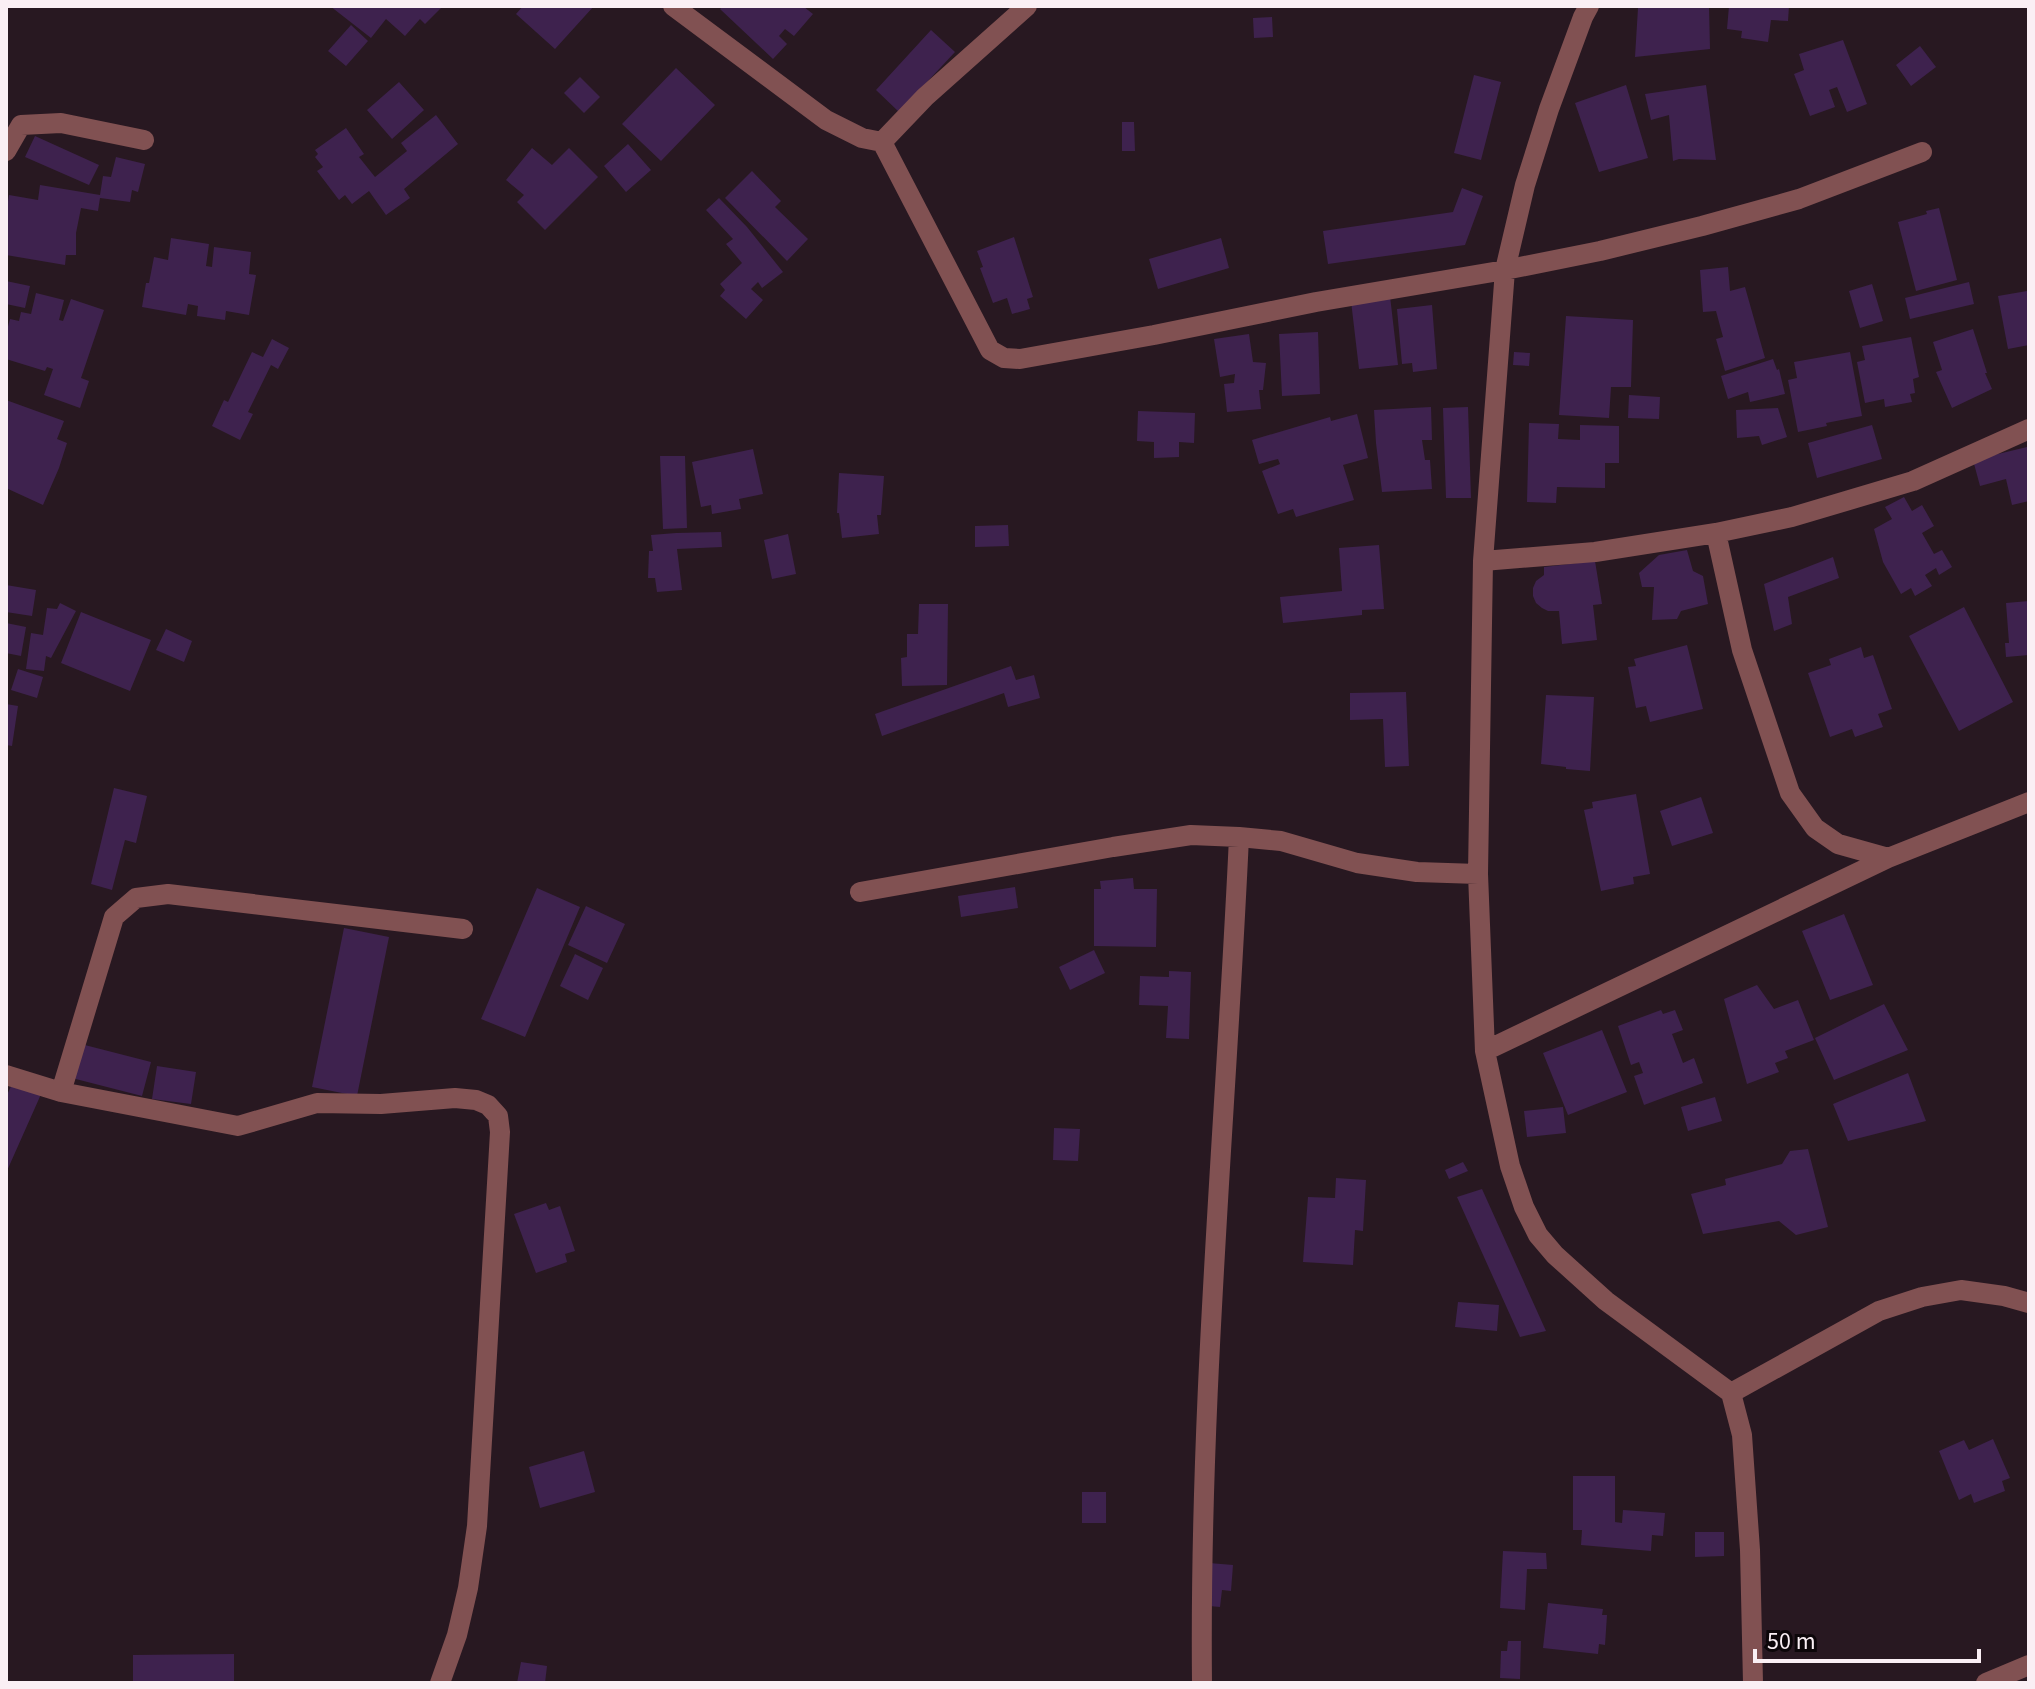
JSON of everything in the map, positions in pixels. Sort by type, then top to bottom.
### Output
[{"type":"street","points":[[673,6],[826,120],[862,138],[882,142]]},
{"type":"street","points":[[882,142],[925,97],[1027,6]]},
{"type":"street","points":[[1589,6],[1529,170],[1505,270],[1483,561],[1478,874],[1485,1051],[1510,1166],[1524,1207],[1538,1235],[1555,1255],[1606,1301],[1731,1393],[1742,1435],[1750,1550],[1753,1683]]},
{"type":"street","points":[[6,151],[21,125],[61,123],[144,140]]},
{"type":"street","points":[[882,142],[990,350],[1004,358],[1020,359],[1600,251],[1799,199],[1922,152]]},
{"type":"street","points":[[1483,561],[1595,552],[1716,533],[1792,517],[1913,481],[2029,429]]},
{"type":"street","points":[[1716,533],[1742,650],[1790,793],[1815,828],[1838,844],[1888,858]]},
{"type":"street","points":[[1485,1051],[1888,858],[2029,802]]},
{"type":"street","points":[[860,892],[1191,835],[1281,841],[1357,863],[1417,872],[1478,874]]},
{"type":"street","points":[[1202,1683],[1201,1579],[1213,1267],[1239,837]]},
{"type":"street","points":[[61,1092],[114,917],[136,898],[168,894],[463,929]]},
{"type":"street","points":[[6,1075],[61,1092],[238,1126],[317,1103],[381,1104],[455,1098],[476,1100],[488,1105],[498,1116],[500,1132],[477,1526],[457,1635],[440,1683]]},
{"type":"street","points":[[1731,1393],[1879,1311],[1922,1297],[1961,1290],[2029,1303]]},
{"type":"street","points":[[1986,1683],[2029,1665]]},
{"type":"building","points":[[330,6],[443,6],[425,24],[420,19],[405,36],[386,19],[371,38]]},
{"type":"building","points":[[523,6],[594,6],[555,49],[516,14]]},
{"type":"building","points":[[723,6],[806,6],[813,14],[794,36],[785,29],[779,36],[787,44],[773,59],[720,9]]},
{"type":"building","points":[[1709,6],[1710,49],[1635,57],[1638,8]]},
{"type":"building","points":[[1729,6],[1789,6],[1788,21],[1771,20],[1768,42],[1741,38],[1742,31],[1727,29]]},
{"type":"building","points":[[1272,17],[1273,37],[1254,38],[1253,18]]},
{"type":"building","points":[[351,25],[368,41],[346,66],[328,51]]},
{"type":"building","points":[[931,30],[955,52],[899,112],[876,90]]},
{"type":"building","points":[[1843,40],[1867,104],[1847,112],[1837,87],[1829,90],[1835,107],[1810,116],[1794,74],[1804,70],[1799,54]]},
{"type":"building","points":[[1920,46],[1936,67],[1911,86],[1896,65]]},
{"type":"building","points":[[676,68],[715,105],[661,161],[622,124]]},
{"type":"building","points":[[1474,75],[1501,82],[1481,160],[1454,153]]},
{"type":"building","points":[[580,77],[600,97],[584,113],[564,93]]},
{"type":"building","points":[[399,82],[424,110],[392,139],[367,110]]},
{"type":"building","points":[[1626,85],[1648,158],[1599,172],[1575,103]]},
{"type":"building","points":[[1706,85],[1716,160],[1673,161],[1669,115],[1651,120],[1645,94]]},
{"type":"building","points":[[436,115],[458,144],[404,189],[410,198],[386,215],[369,191],[352,204],[345,195],[339,200],[317,171],[323,167],[315,157],[318,154],[315,150],[346,128],[364,154],[359,157],[375,177],[407,151],[401,143]]},
{"type":"building","points":[[1122,122],[1134,122],[1135,151],[1122,151]]},
{"type":"building","points":[[35,136],[99,165],[89,185],[25,157]]},
{"type":"building","points":[[628,144],[651,170],[626,192],[604,166]]},
{"type":"building","points":[[532,148],[552,165],[569,148],[598,177],[545,230],[517,202],[524,195],[506,180]]},
{"type":"building","points":[[116,157],[145,164],[138,192],[132,190],[130,202],[100,198],[98,211],[81,208],[76,255],[66,255],[65,265],[6,255],[9,195],[38,200],[40,185],[100,195],[103,176],[111,177]]},
{"type":"building","points":[[752,171],[781,201],[775,207],[808,239],[787,261],[725,198]]},
{"type":"building","points":[[1462,188],[1483,196],[1465,245],[1328,264],[1323,231],[1453,212]]},
{"type":"building","points":[[719,198],[783,272],[762,288],[758,282],[751,289],[763,300],[746,319],[720,296],[725,290],[720,284],[742,263],[726,244],[733,239],[706,210]]},
{"type":"building","points":[[1939,208],[1957,280],[1916,291],[1898,222]]},
{"type":"building","points":[[1014,237],[1033,297],[1027,299],[1030,309],[1012,314],[1007,298],[993,303],[977,251]]},
{"type":"building","points":[[171,238],[209,244],[206,266],[212,267],[214,247],[251,252],[249,274],[256,275],[249,315],[226,311],[225,320],[197,316],[198,306],[188,304],[186,315],[142,307],[154,257],[168,260]]},
{"type":"building","points":[[1221,238],[1229,268],[1158,289],[1149,259]]},
{"type":"building","points":[[1728,267],[1730,291],[1745,287],[1765,358],[1725,371],[1716,339],[1723,337],[1716,311],[1703,312],[1700,270]]},
{"type":"building","points":[[6,281],[30,286],[25,308],[6,304]]},
{"type":"building","points":[[1969,282],[1974,304],[1910,319],[1905,298]]},
{"type":"building","points":[[1872,284],[1883,321],[1860,328],[1849,291]]},
{"type":"building","points":[[2027,291],[2029,345],[2008,349],[1998,296]]},
{"type":"building","points":[[36,293],[64,300],[59,320],[63,321],[71,299],[104,310],[81,378],[89,381],[80,408],[44,395],[53,369],[47,367],[45,371],[6,359],[6,334],[10,319],[19,321],[21,312],[31,314]]},
{"type":"building","points":[[1390,296],[1398,365],[1359,369],[1351,301]]},
{"type":"building","points":[[1432,305],[1437,369],[1413,372],[1412,363],[1402,364],[1397,309]]},
{"type":"building","points":[[1566,316],[1633,320],[1631,387],[1611,387],[1609,418],[1559,415]]},
{"type":"building","points":[[1973,329],[1992,389],[1952,408],[1936,372],[1942,370],[1933,342]]},
{"type":"building","points":[[1318,332],[1320,394],[1282,396],[1279,334]]},
{"type":"building","points":[[1249,334],[1253,362],[1266,363],[1263,390],[1259,390],[1261,409],[1227,412],[1224,384],[1234,383],[1235,374],[1220,377],[1214,339]]},
{"type":"building","points":[[1911,337],[1919,377],[1913,379],[1915,393],[1910,394],[1912,402],[1885,407],[1884,399],[1865,403],[1857,362],[1865,360],[1862,346]]},
{"type":"building","points":[[272,339],[289,348],[278,369],[271,365],[248,412],[253,414],[240,440],[212,426],[224,400],[228,402],[252,352],[263,357]]},
{"type":"building","points":[[1514,352],[1530,353],[1529,366],[1513,365]]},
{"type":"building","points":[[1850,352],[1862,416],[1798,432],[1788,380],[1797,378],[1794,362]]},
{"type":"building","points":[[1773,359],[1779,369],[1785,394],[1750,402],[1748,392],[1728,399],[1721,376]]},
{"type":"building","points":[[1629,395],[1660,397],[1659,419],[1628,418]]},
{"type":"building","points":[[6,400],[64,421],[57,439],[67,443],[43,505],[6,488]]},
{"type":"building","points":[[1431,407],[1432,440],[1422,440],[1425,460],[1430,460],[1432,489],[1382,492],[1374,410]]},
{"type":"building","points":[[1468,407],[1471,498],[1446,498],[1443,408]]},
{"type":"building","points":[[1778,408],[1787,437],[1762,445],[1759,436],[1737,438],[1736,410]]},
{"type":"building","points":[[1138,411],[1195,413],[1194,443],[1179,442],[1179,457],[1154,458],[1154,442],[1137,441]]},
{"type":"building","points":[[1357,414],[1368,458],[1343,465],[1354,500],[1296,517],[1293,509],[1278,514],[1262,471],[1280,464],[1278,459],[1259,464],[1252,440],[1330,417],[1331,421]]},
{"type":"building","points":[[1529,423],[1559,424],[1558,439],[1580,440],[1580,425],[1619,426],[1619,463],[1605,463],[1605,488],[1557,487],[1556,503],[1527,502]]},
{"type":"building","points":[[1872,425],[1882,459],[1817,478],[1808,443]]},
{"type":"building","points":[[2027,447],[2029,501],[2012,505],[2006,479],[1980,486],[1973,460]]},
{"type":"building","points":[[753,449],[763,494],[739,499],[741,509],[712,514],[711,505],[701,507],[692,462]]},
{"type":"building","points":[[660,456],[685,456],[687,528],[663,529]]},
{"type":"building","points":[[839,473],[884,476],[881,515],[877,515],[879,534],[842,538],[837,513]]},
{"type":"building","points":[[1904,497],[1912,511],[1922,505],[1934,526],[1922,533],[1934,554],[1942,550],[1952,567],[1939,575],[1936,568],[1925,575],[1932,586],[1915,596],[1911,588],[1901,594],[1883,562],[1874,529],[1892,519],[1885,507]]},
{"type":"building","points":[[1008,525],[1009,546],[975,547],[975,526]]},
{"type":"building","points":[[721,532],[722,547],[677,549],[682,590],[657,592],[655,578],[648,578],[649,551],[653,551],[651,535]]},
{"type":"building","points":[[788,534],[796,574],[772,579],[764,540]]},
{"type":"building","points":[[1379,545],[1384,609],[1362,610],[1362,615],[1283,623],[1280,597],[1342,591],[1339,548]]},
{"type":"building","points":[[1687,550],[1693,571],[1703,576],[1708,604],[1681,611],[1677,619],[1652,620],[1654,587],[1642,587],[1639,573],[1659,555]]},
{"type":"building","points":[[1833,557],[1839,578],[1788,597],[1792,624],[1774,631],[1764,584]]},
{"type":"building","points":[[1595,561],[1602,604],[1593,605],[1597,640],[1562,644],[1559,611],[1548,611],[1536,603],[1533,588],[1544,575],[1544,567]]},
{"type":"building","points":[[6,585],[36,590],[32,616],[6,612]]},
{"type":"building","points":[[2029,601],[2029,655],[2006,657],[2005,643],[2009,643],[2006,603]]},
{"type":"building","points":[[60,603],[76,611],[51,658],[46,656],[44,671],[26,669],[31,633],[43,635],[47,608],[57,609]]},
{"type":"building","points":[[919,604],[948,604],[947,685],[902,686],[901,658],[907,657],[907,634],[918,634]]},
{"type":"building","points":[[1964,607],[2013,702],[1959,731],[1909,636]]},
{"type":"building","points":[[81,612],[151,640],[130,691],[61,663]]},
{"type":"building","points":[[6,623],[26,627],[21,656],[6,653]]},
{"type":"building","points":[[166,629],[192,641],[184,662],[156,650]]},
{"type":"building","points":[[1687,645],[1703,709],[1650,722],[1646,706],[1636,708],[1628,667],[1636,666],[1634,659]]},
{"type":"building","points":[[1861,647],[1864,658],[1873,655],[1892,709],[1878,714],[1883,727],[1855,737],[1852,729],[1830,737],[1808,673],[1831,665],[1829,659]]},
{"type":"building","points":[[1011,666],[1016,680],[1034,675],[1040,698],[1008,707],[1004,693],[882,736],[875,714]]},
{"type":"building","points":[[18,669],[43,677],[37,698],[11,690]]},
{"type":"building","points":[[1406,692],[1409,766],[1385,767],[1383,719],[1350,720],[1350,693]]},
{"type":"building","points":[[1546,695],[1594,697],[1590,771],[1541,764]]},
{"type":"building","points":[[6,704],[18,706],[12,746],[6,745]]},
{"type":"building","points":[[114,788],[147,796],[136,843],[125,840],[112,890],[91,884]]},
{"type":"building","points":[[1636,794],[1650,874],[1633,877],[1634,884],[1601,891],[1584,810],[1593,808],[1592,802]]},
{"type":"building","points":[[1701,797],[1713,833],[1672,846],[1660,811]]},
{"type":"building","points":[[1133,878],[1134,889],[1157,889],[1156,947],[1094,946],[1094,889],[1101,889],[1100,881]]},
{"type":"building","points":[[1015,887],[1018,908],[961,917],[958,896]]},
{"type":"building","points":[[537,888],[580,907],[525,1037],[481,1019]]},
{"type":"building","points":[[586,906],[625,924],[607,963],[568,945]]},
{"type":"building","points":[[1844,914],[1873,985],[1830,1000],[1802,931]]},
{"type":"building","points":[[344,928],[389,937],[357,1096],[312,1087]]},
{"type":"building","points":[[1094,950],[1105,973],[1070,990],[1059,967]]},
{"type":"building","points":[[575,954],[603,968],[588,1000],[560,986]]},
{"type":"building","points":[[1169,971],[1191,972],[1189,1039],[1166,1038],[1168,1006],[1139,1005],[1140,976],[1169,977]]},
{"type":"building","points":[[1757,985],[1774,1009],[1798,1000],[1814,1040],[1785,1051],[1788,1058],[1775,1063],[1779,1072],[1747,1084],[1724,999]]},
{"type":"building","points":[[1884,1004],[1908,1050],[1834,1080],[1815,1038]]},
{"type":"building","points":[[1661,1010],[1663,1014],[1675,1010],[1683,1030],[1672,1034],[1683,1063],[1694,1058],[1703,1083],[1644,1105],[1634,1076],[1643,1073],[1639,1062],[1631,1065],[1618,1026]]},
{"type":"building","points":[[1602,1030],[1627,1092],[1568,1115],[1543,1053]]},
{"type":"building","points":[[77,1043],[151,1062],[142,1096],[68,1077]]},
{"type":"building","points":[[157,1066],[196,1072],[191,1104],[152,1099]]},
{"type":"building","points":[[1908,1073],[1926,1121],[1848,1141],[1833,1104]]},
{"type":"building","points":[[14,1080],[42,1092],[6,1173],[6,1097]]},
{"type":"building","points":[[1715,1097],[1722,1121],[1688,1131],[1681,1107]]},
{"type":"building","points":[[1563,1107],[1566,1133],[1527,1137],[1524,1111]]},
{"type":"building","points":[[1054,1128],[1080,1129],[1078,1161],[1053,1160]]},
{"type":"building","points":[[1808,1149],[1828,1227],[1796,1235],[1779,1221],[1703,1234],[1691,1194],[1726,1185],[1725,1179],[1782,1164],[1790,1151]]},
{"type":"building","points":[[1463,1162],[1468,1171],[1449,1179],[1445,1170]]},
{"type":"building","points":[[1336,1178],[1366,1180],[1363,1231],[1355,1230],[1353,1265],[1303,1262],[1308,1197],[1335,1198]]},
{"type":"building","points":[[1482,1189],[1546,1331],[1520,1337],[1457,1197]]},
{"type":"building","points":[[546,1203],[549,1210],[560,1206],[575,1251],[565,1254],[567,1262],[536,1273],[514,1214]]},
{"type":"building","points":[[1458,1302],[1499,1305],[1497,1331],[1455,1327]]},
{"type":"building","points":[[1993,1439],[2010,1478],[2002,1481],[2005,1491],[1974,1503],[1971,1494],[1959,1500],[1939,1451],[1964,1440],[1969,1450]]},
{"type":"building","points":[[584,1451],[595,1492],[540,1508],[529,1467]]},
{"type":"building","points":[[1573,1476],[1615,1476],[1615,1522],[1622,1523],[1623,1510],[1665,1513],[1663,1536],[1652,1535],[1651,1551],[1581,1545],[1582,1530],[1573,1530]]},
{"type":"building","points":[[1082,1492],[1106,1492],[1106,1523],[1082,1523]]},
{"type":"building","points":[[1695,1532],[1724,1532],[1724,1556],[1695,1557]]},
{"type":"building","points":[[1503,1551],[1546,1553],[1547,1569],[1527,1569],[1525,1610],[1500,1608]]},
{"type":"building","points":[[1209,1563],[1233,1565],[1231,1591],[1222,1590],[1220,1607],[1209,1606]]},
{"type":"building","points":[[1548,1603],[1603,1609],[1602,1615],[1607,1615],[1605,1645],[1599,1644],[1598,1654],[1543,1648]]},
{"type":"building","points":[[1508,1641],[1521,1641],[1520,1679],[1500,1678],[1501,1651],[1507,1651]]},
{"type":"building","points":[[234,1654],[234,1683],[133,1683],[133,1655]]},
{"type":"building","points":[[521,1662],[547,1666],[545,1683],[517,1683]]}]
